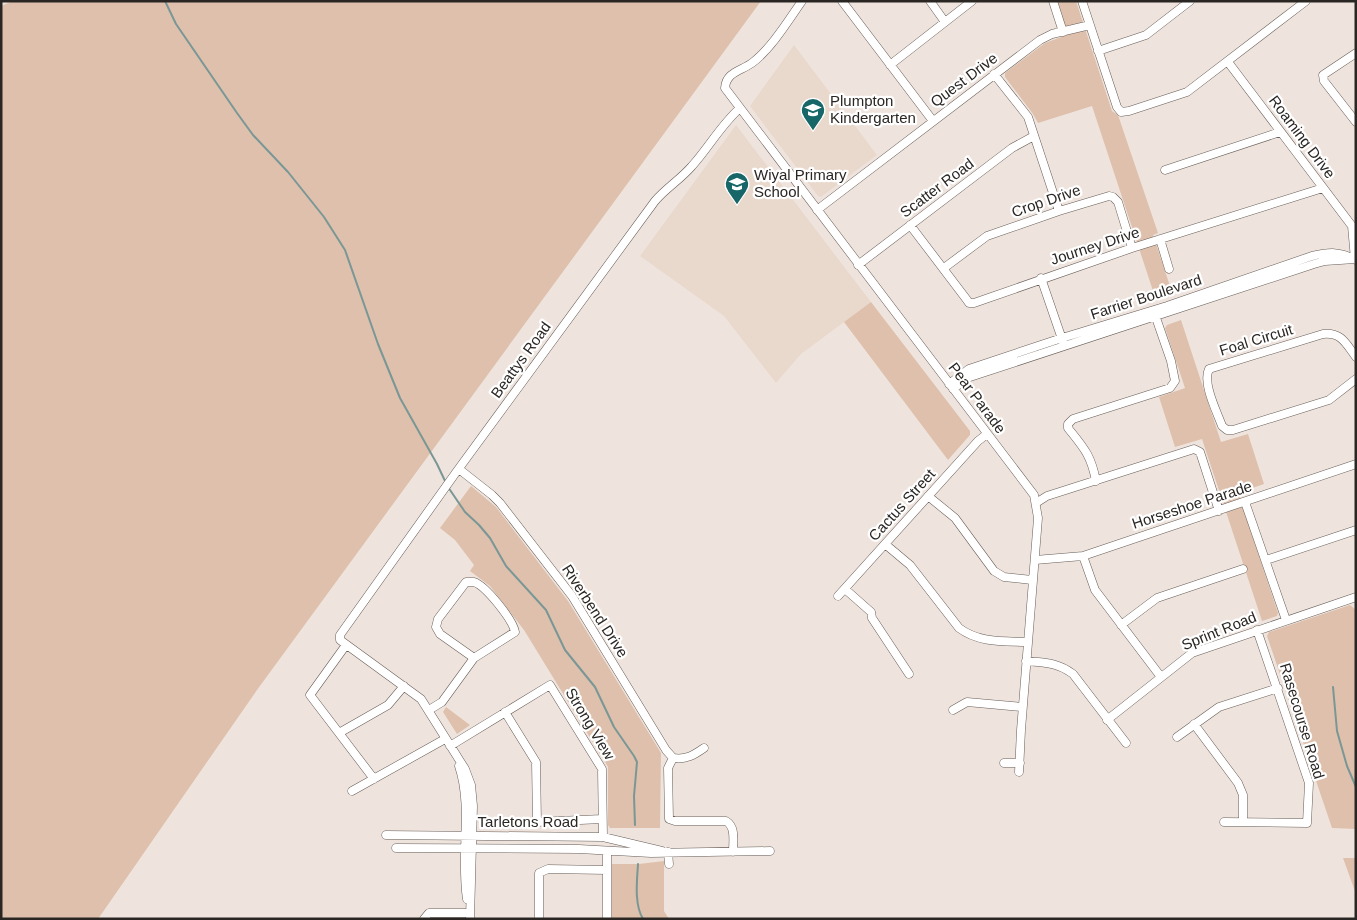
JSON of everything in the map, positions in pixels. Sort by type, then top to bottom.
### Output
[{"type":"street","name":"Pear Parade","points":[[802,1],[762,55],[730,76],[726,81],[726,88],[730,96],[1034,496],[1038,518],[1022,707],[1020,772]]},
{"type":"street","points":[[842,1],[933,121]]},
{"type":"street","points":[[930,1],[945,22]]},
{"type":"street","points":[[890,65],[972,1]]},
{"type":"street","points":[[1053,1],[1063,32]]},
{"type":"street","points":[[1082,1],[1117,107],[1121,112],[1187,92],[1306,1]]},
{"type":"street","points":[[1098,51],[1146,35],[1190,1]]},
{"type":"street","name":"Quest Drive","points":[[817,210],[1040,40],[1052,34],[1090,25]]},
{"type":"street","points":[[1356,52],[1323,75],[1324,81],[1356,122]]},
{"type":"street","name":"Roaming Drive","points":[[1228,62],[1352,226],[1355,260]]},
{"type":"street","points":[[994,74],[1026,113],[1059,211]]},
{"type":"street","name":"Beattys Road","points":[[339,733],[310,696],[343,642],[340,635],[655,201],[691,168],[731,116],[740,108]]},
{"type":"street","points":[[1165,170],[1280,132]]},
{"type":"street","name":"Scatter Road","points":[[858,265],[1012,148],[1034,136]]},
{"type":"street","name":"Journey Drive","points":[[910,225],[970,303],[974,303],[1041,278],[1132,248],[1323,188]]},
{"type":"street","name":"Crop Drive","points":[[944,268],[987,236],[1106,197],[1113,197],[1118,202],[1132,248]]},
{"type":"street","points":[[1160,240],[1169,269]]},
{"type":"street","name":"Farrier Boulevard","points":[[951,386],[969,369],[1314,264],[1325,261],[1355,260]]},
{"type":"street","points":[[1041,278],[1063,341]]},
{"type":"street","points":[[1096,481],[1092,462],[1087,452],[1068,428],[1068,424],[1073,419],[1170,388],[1175,381],[1171,361],[1155,313]]},
{"type":"street","name":"Foal Circuit","points":[[1356,358],[1340,336],[1332,333],[1323,334],[1209,369],[1206,374],[1208,386],[1222,426],[1227,430],[1234,430],[1329,400],[1356,379]]},
{"type":"street","name":"Cactus Street","points":[[838,596],[978,440],[987,434]]},
{"type":"street","points":[[1036,503],[1047,496],[1194,449],[1200,452],[1219,511]]},
{"type":"street","name":"Horseshoe Parade","points":[[1035,560],[1083,556],[1356,464]]},
{"type":"street","name":"Riverbend Drive","points":[[459,469],[500,503],[572,596],[666,750],[673,758]]},
{"type":"street","points":[[928,496],[955,518],[994,571],[1004,577],[1032,580]]},
{"type":"street","points":[[1245,502],[1286,620]]},
{"type":"street","points":[[1266,560],[1356,530]]},
{"type":"street","points":[[885,544],[910,565],[959,628],[966,633],[981,640],[1027,642]]},
{"type":"street","points":[[1083,556],[1095,590],[1161,677]]},
{"type":"street","points":[[1121,625],[1157,598],[1243,569]]},
{"type":"street","points":[[429,710],[442,702],[474,658],[515,632],[512,624],[487,592],[474,582],[466,582],[438,619],[436,627],[440,634],[474,658]]},
{"type":"street","points":[[845,589],[871,612],[872,618],[909,674]]},
{"type":"street","name":"Sprint Road","points":[[1107,720],[1192,654],[1355,597]]},
{"type":"street","name":"Rasecourse Road","points":[[1242,822],[1307,823],[1309,783],[1257,630]]},
{"type":"street","points":[[343,642],[421,700],[465,769],[471,785],[473,806],[464,872],[470,916],[429,913],[424,919]]},
{"type":"street","points":[[1026,661],[1055,664],[1073,674],[1126,744]]},
{"type":"street","name":"Strong View","points":[[450,746],[550,685],[602,769],[603,837]]},
{"type":"street","points":[[374,779],[339,733],[388,705],[404,686]]},
{"type":"street","points":[[1177,737],[1219,707],[1278,688]]},
{"type":"street","points":[[953,710],[967,702],[1022,707]]},
{"type":"street","points":[[505,712],[536,762],[537,822],[602,819]]},
{"type":"street","points":[[1194,724],[1238,783],[1243,795],[1242,822],[1224,822]]},
{"type":"street","points":[[1107,735],[1115,729]]},
{"type":"street","points":[[352,791],[445,739]]},
{"type":"street","points":[[704,748],[694,756],[682,760],[673,758],[668,768],[669,819],[675,821],[726,821],[732,828],[733,852]]},
{"type":"street","points":[[1004,763],[1020,763]]},
{"type":"street","name":"Tarletons Road","points":[[386,835],[468,843],[607,852],[770,851]]},
{"type":"street","name":"Tarletons Road","points":[[396,848],[603,837],[668,852]]},
{"type":"street","points":[[607,852],[607,919]]},
{"type":"street","points":[[668,852],[669,864]]},
{"type":"street","points":[[539,919],[539,873],[541,871],[548,869],[607,870]]},
{"type":"shaded area","points":[[13,1],[761,1],[257,690],[98,919],[1,919],[1,6]]},
{"type":"shaded area","points":[[1053,1],[1076,1],[1112,111],[1118,115],[1158,233],[1153,235],[1173,295],[1156,300],[1092,106],[1038,123],[1005,77],[1005,73],[1045,43],[1064,36]]},
{"type":"shaded area","name":"Plumpton Kindergarten","points":[[794,45],[877,155],[821,197],[818,196],[750,106]]},
{"type":"shaded area","name":"Wiyal Primary School","points":[[736,125],[871,302],[801,354],[776,383],[724,316],[640,256]]},
{"type":"shaded area","points":[[871,302],[970,431],[970,435],[948,460],[844,322]]},
{"type":"shaded area","points":[[1181,320],[1221,442],[1248,434],[1264,484],[1238,493],[1278,613],[1277,616],[1262,621],[1202,439],[1175,447],[1159,397],[1185,388],[1165,328],[1167,325]]},
{"type":"shaded area","points":[[471,486],[496,507],[568,601],[661,753],[660,828],[610,828],[608,825],[608,767],[524,630],[490,586],[470,571],[474,565],[455,540],[440,528]]},
{"type":"shaded area","points":[[1350,605],[1356,610],[1356,829],[1332,828],[1267,636],[1269,632]]},
{"type":"shaded area","points":[[446,707],[470,725],[457,734],[443,712]]},
{"type":"shaded area","points":[[1343,858],[1356,858],[1356,894]]},
{"type":"shaded area","points":[[664,861],[664,911],[669,919],[612,919],[612,864],[639,864]]},
{"type":"waterway","points":[[165,1],[176,24],[237,113],[253,135],[288,172],[324,217],[345,250],[378,344],[400,398],[446,483]]},
{"type":"waterway","points":[[448,487],[465,512],[490,538],[506,566],[546,610],[565,650],[595,687],[614,727],[634,756],[637,762],[634,796],[635,825]]},
{"type":"waterway","points":[[1333,687],[1337,731],[1347,766],[1356,787]]},
{"type":"waterway","points":[[638,864],[637,899],[643,919]]},
{"type":"place","name":"Plumpton Kindergarten","points":[[813,131]]},
{"type":"place","name":"Wiyal Primary School","points":[[737,205]]}]
